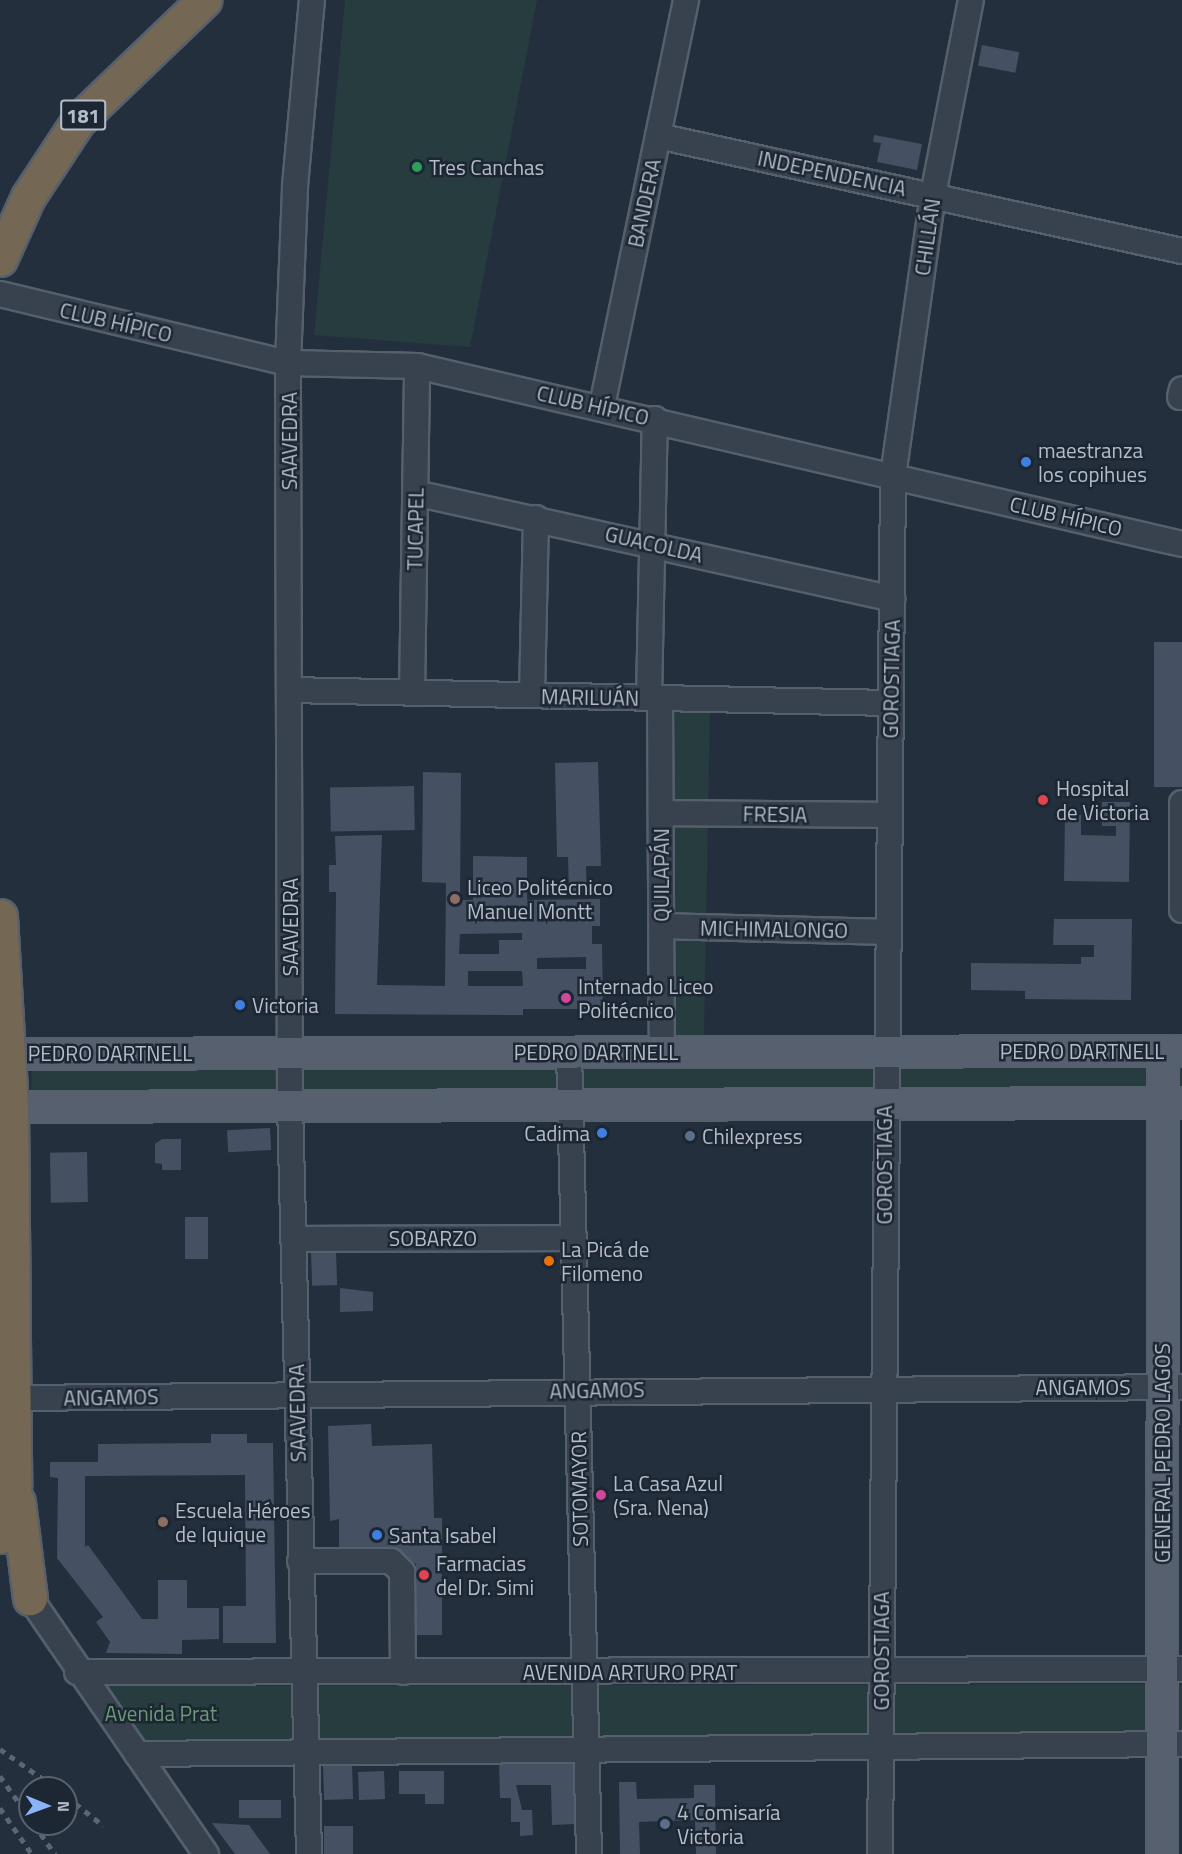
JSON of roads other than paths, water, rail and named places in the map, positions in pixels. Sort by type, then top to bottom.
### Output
[{"type":"highway","name":"181","points":[[0,259],[28,196],[78,121],[204,0]]},
{"type":"highway","points":[[0,916],[11,1107],[14,1487],[30,1598]]},
{"type":"highway","points":[[0,1536],[14,1487]]},
{"type":"highway","points":[[0,1567],[18,1580],[30,1598]]},
{"type":"highway","points":[[0,1586],[30,1598]]},
{"type":"main road","name":"PEDRO DARTNELL","points":[[9,1054],[1173,1051]]},
{"type":"main road","name":"GENERAL PEDRO LAGOS","points":[[1162,1854],[1172,1744],[1173,1051]]},
{"type":"main road","points":[[11,1107],[290,1102],[1173,1103]]},
{"type":"street","name":"SAAVEDRA","points":[[309,1854],[304,1752],[290,1102],[288,363],[295,186],[312,0]]},
{"type":"street","name":"BANDERA","points":[[602,406],[686,0]]},
{"type":"street","name":"CHILLÁN","points":[[893,476],[933,195],[971,0]]},
{"type":"street","name":"INDEPENDENCIA","points":[[658,136],[1182,251]]},
{"type":"street","name":"CLUB HÍPICO","points":[[0,294],[288,363],[417,366],[602,406],[1182,544]]},
{"type":"street","name":"TUCAPEL","points":[[412,693],[417,366]]},
{"type":"street","name":"QUILAPÁN","points":[[655,419],[651,542],[661,813],[662,1052]]},
{"type":"street","name":"GOROSTIAGA","points":[[880,1854],[879,1671],[893,476]]},
{"type":"street","name":"GUACOLDA","points":[[415,493],[651,542],[892,599]]},
{"type":"street","points":[[532,695],[536,518]]},
{"type":"street","name":"MARILUÁN","points":[[289,690],[891,703]]},
{"type":"street","points":[[1182,803],[1182,910]]},
{"type":"street","name":"FRESIA","points":[[661,813],[889,815]]},
{"type":"street","name":"MICHIMALONGO","points":[[662,926],[887,932]]},
{"type":"street","name":"SOTOMAYOR","points":[[569,1052],[589,1854]]},
{"type":"street","name":"SOBARZO","points":[[293,1239],[573,1238]]},
{"type":"street","name":"ANGAMOS","points":[[13,1398],[884,1387],[1172,1387]]},
{"type":"street","points":[[300,1561],[391,1561],[402,1572],[402,1672]]},
{"type":"street","points":[[30,1598],[77,1672],[206,1854]]},
{"type":"street","name":"AVENIDA ARTURO PRAT","points":[[77,1672],[1172,1670]]},
{"type":"street","points":[[137,1755],[586,1747],[1172,1744]]},
{"type":"railway","points":[[0,1749],[39,1776]]},
{"type":"railway","points":[[0,1776],[18,1801]]},
{"type":"railway","points":[[78,1805],[104,1826]]},
{"type":"railway","points":[[0,1808],[32,1854]]},
{"type":"railway","points":[[42,1836],[55,1854]]},
{"type":"place","name":"Tres Canchas","points":[[417,167]]},
{"type":"place","name":"maestranza los copihues","points":[[1026,462]]},
{"type":"place","name":"Hospital de Victoria","points":[[1043,800]]},
{"type":"place","name":"Liceo Politécnico Manuel Montt","points":[[455,899]]},
{"type":"place","name":"Internado Liceo Politécnico","points":[[566,998]]},
{"type":"place","name":"Victoria","points":[[240,1005]]},
{"type":"place","name":"Cadima","points":[[602,1133]]},
{"type":"place","name":"Chilexpress","points":[[690,1136]]},
{"type":"place","name":"La Picá de Filomeno","points":[[549,1261]]},
{"type":"place","name":"La Casa Azul (Sra. Nena)","points":[[601,1495]]},
{"type":"place","name":"Escuela Héroes de Iquique","points":[[163,1522]]},
{"type":"place","name":"Santa Isabel","points":[[377,1535]]},
{"type":"place","name":"Farmacias del Dr. Simi","points":[[424,1575]]},
{"type":"place","name":"4 Comisaría Victoria","points":[[665,1824]]},
{"type":"park label","name":"Avenida Prat","points":[[161,1713]]}]
